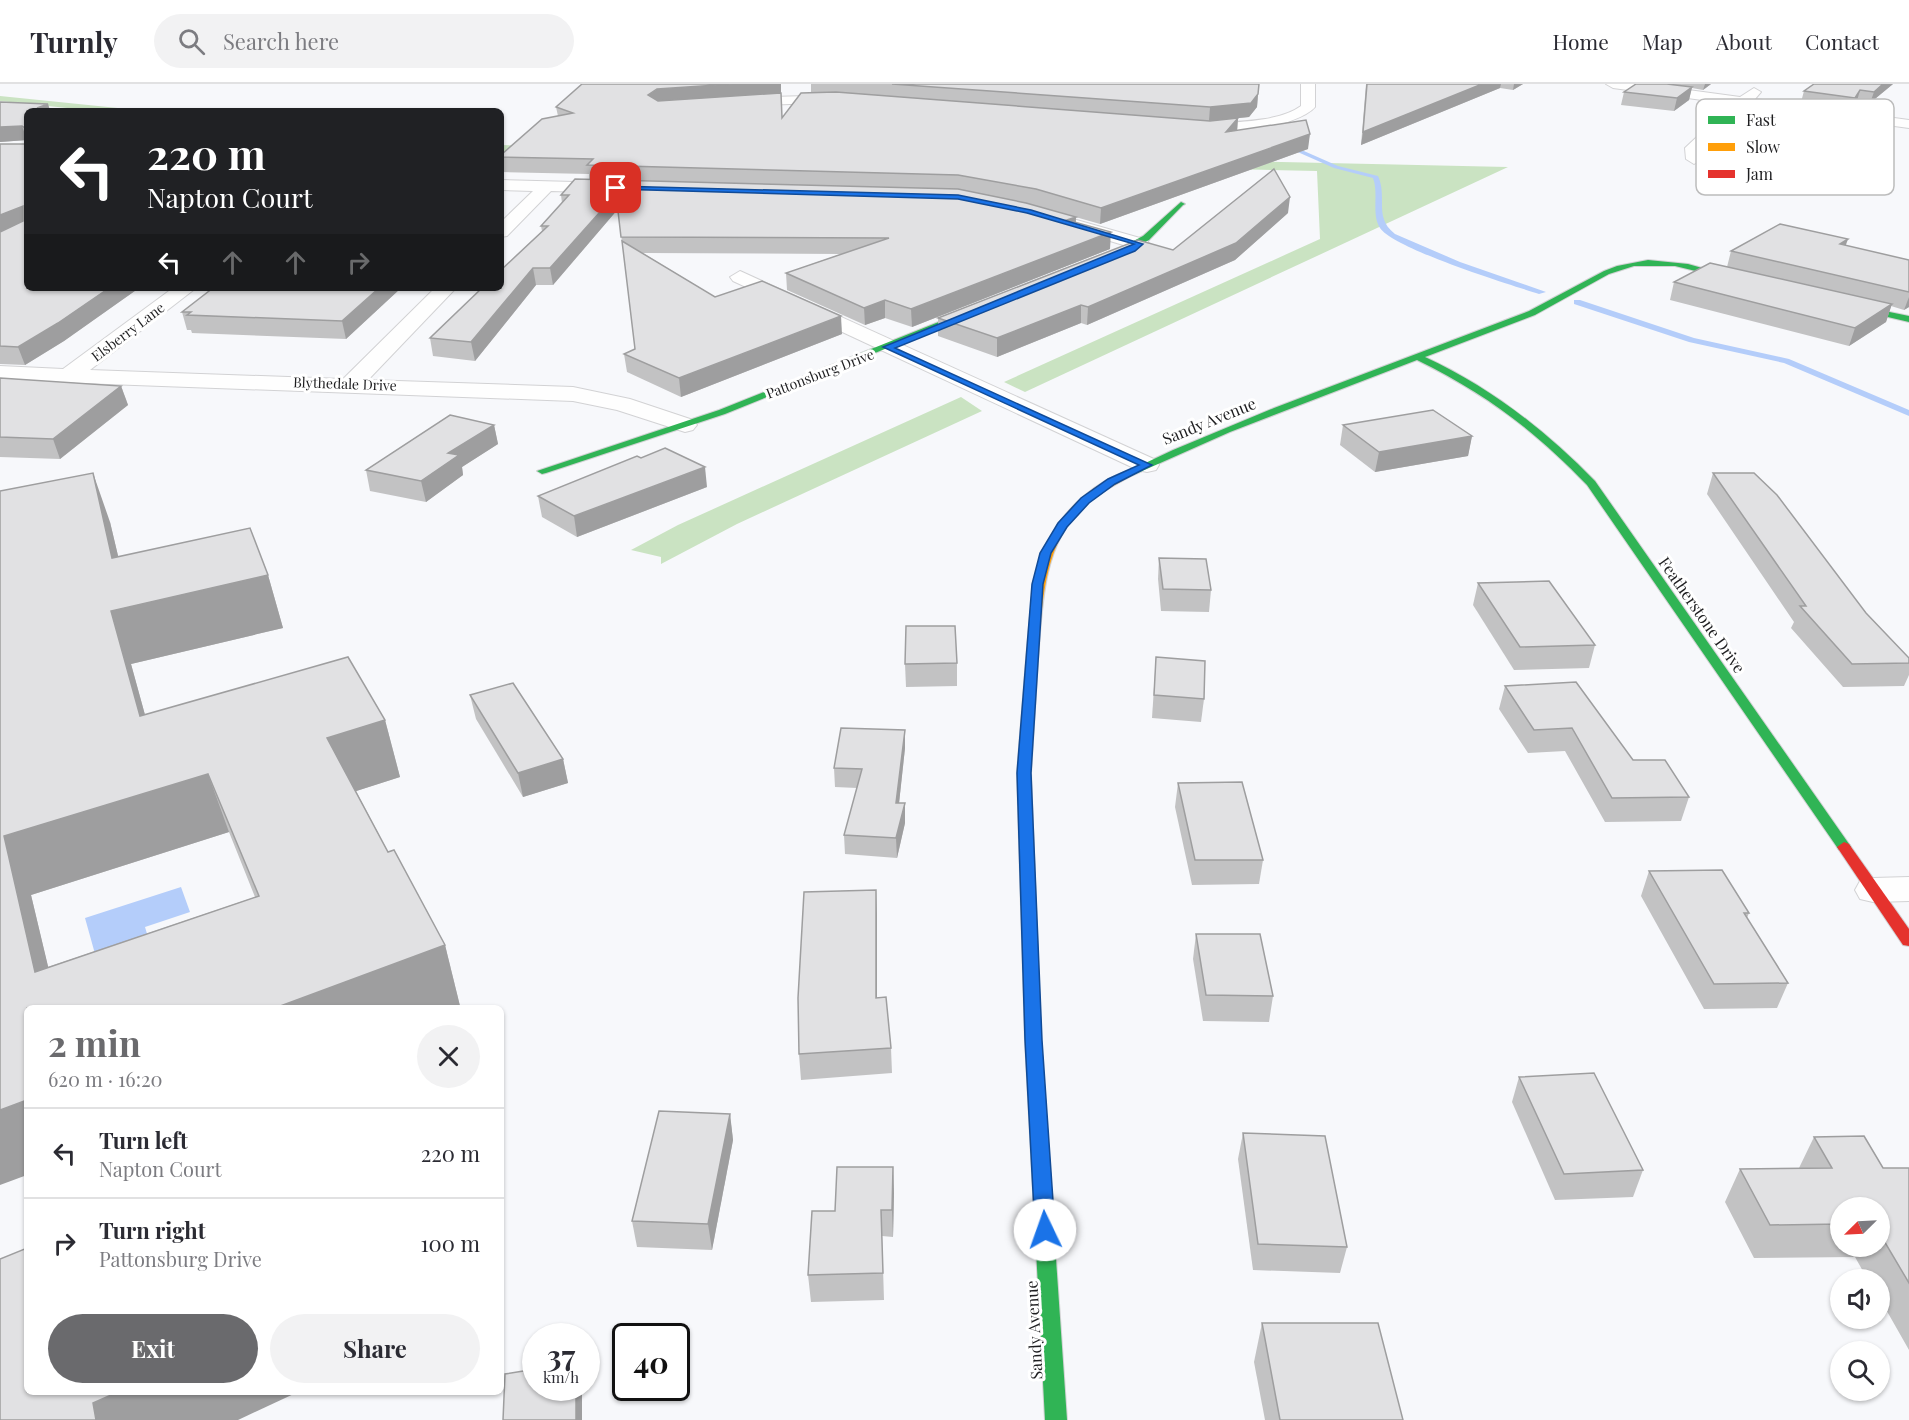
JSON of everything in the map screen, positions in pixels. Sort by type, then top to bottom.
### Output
[{"type":"street","points":[[1174,127],[1241,127],[1294,117],[1308,107],[1308,84]]},
{"type":"street","points":[[1613,84],[1727,99]]},
{"type":"street","points":[[1744,99],[1763,84]]},
{"type":"street","points":[[715,104],[780,99],[860,100]]},
{"type":"street","points":[[1894,122],[1909,124]]},
{"type":"street","points":[[1694,159],[1693,148],[1696,145]]},
{"type":"street","points":[[504,185],[628,188]]},
{"type":"street","points":[[504,229],[546,187]]},
{"type":"street","points":[[1089,266],[1140,244],[1166,224],[1181,204]]},
{"type":"street","points":[[1050,218],[1140,244]]},
{"type":"street","name":"Sandy Avenue","points":[[1056,1420],[1034,1040],[1024,773],[1038,584],[1046,553],[1062,526],[1085,501],[1112,481],[1188,446],[1537,311],[1602,274],[1628,264],[1649,261],[1670,264],[1750,282]]},
{"type":"street","points":[[740,277],[1147,465]]},
{"type":"street","name":"Elsberry Lane","points":[[69,375],[182,291]]},
{"type":"street","points":[[350,385],[443,291]]},
{"type":"street","points":[[1829,300],[1909,319]]},
{"type":"street","name":"Pattonsburg Drive","points":[[542,471],[685,425],[888,347],[993,303]]},
{"type":"street","name":"Featherstone Drive","points":[[1419,358],[1464,377],[1503,401],[1558,447],[1591,483],[1909,941]]},
{"type":"street","name":"Blythedale Drive","points":[[0,373],[573,394],[622,404],[685,425]]},
{"type":"street","points":[[1873,890],[1909,889]]},
{"type":"green space","points":[[0,96],[118,108],[67,108],[0,101]]},
{"type":"green space","points":[[504,145],[1508,167],[1025,392],[1004,382],[1320,239],[1317,171],[504,152]]},
{"type":"green space","points":[[961,397],[982,411],[737,524],[661,564],[661,557],[631,550],[678,525]]},
{"type":"water","points":[[181,887],[190,912],[145,927],[155,961],[102,979],[85,918]]},
{"type":"building","points":[[582,84],[732,84],[657,89],[648,95],[658,101],[781,93],[782,118],[801,93],[836,92],[1210,121],[1238,118],[1226,132],[1306,120],[1310,134],[1101,208],[1036,189],[958,175],[587,165],[593,159],[504,157],[504,152],[542,119],[573,113],[556,107]]},
{"type":"building","points":[[892,84],[1259,84],[1258,94],[1251,103],[1210,107]]},
{"type":"building","points":[[1367,84],[1482,84],[1363,132]]},
{"type":"building","points":[[1636,84],[1692,87],[1677,98],[1624,92]]},
{"type":"building","points":[[1814,84],[1883,84],[1874,92],[1860,90],[1855,98],[1804,91]]},
{"type":"building","points":[[0,102],[48,104],[37,108],[24,108],[24,127],[0,127]]},
{"type":"building","points":[[0,144],[24,144],[24,291],[105,291],[18,347],[0,346],[0,232],[23,221],[23,206],[0,215]]},
{"type":"building","points":[[1274,169],[1290,197],[1236,243],[1088,307],[1081,305],[997,338],[938,318],[1138,240],[1173,250]]},
{"type":"building","points":[[575,179],[958,189],[1026,203],[1076,217],[1067,220],[1111,232],[911,309],[885,300],[864,308],[786,273],[889,238],[621,237],[616,194],[550,268],[533,268],[471,342],[430,338],[479,291],[504,291],[504,267],[548,226],[541,226],[569,195],[561,195]]},
{"type":"building","points":[[1780,224],[1848,239],[1840,244],[1909,260],[1909,292],[1731,251]]},
{"type":"building","points":[[622,241],[715,297],[762,281],[841,316],[679,378],[624,354],[635,349]]},
{"type":"building","points":[[1710,263],[1892,304],[1855,328],[1674,282]]},
{"type":"building","points":[[209,291],[376,291],[342,321],[187,315],[191,312],[182,312]]},
{"type":"building","points":[[0,378],[121,386],[53,439],[0,437]]},
{"type":"building","points":[[1433,410],[1472,436],[1379,452],[1343,425]]},
{"type":"building","points":[[450,415],[494,425],[448,453],[459,455],[421,481],[366,470]]},
{"type":"building","points":[[665,448],[705,467],[574,516],[538,496],[637,456],[641,458]]},
{"type":"building","points":[[93,473],[112,558],[250,528],[268,575],[111,611],[140,716],[348,657],[385,720],[327,738],[388,852],[394,850],[445,945],[283,1005],[24,1005],[24,1101],[0,1110],[0,491]],"holes":[[[208,774],[259,896],[35,972],[4,836]]]},
{"type":"building","points":[[1713,473],[1754,473],[1777,495],[1866,613],[1909,658],[1909,663],[1852,664],[1800,606],[1806,606]]},
{"type":"building","points":[[1159,558],[1206,559],[1211,590],[1163,589]]},
{"type":"building","points":[[1549,581],[1595,645],[1520,647],[1478,583]]},
{"type":"building","points":[[906,626],[955,626],[957,663],[905,664]]},
{"type":"building","points":[[1156,657],[1205,661],[1204,699],[1154,695]]},
{"type":"building","points":[[1576,682],[1633,760],[1665,760],[1689,797],[1612,798],[1572,728],[1534,730],[1505,686]]},
{"type":"building","points":[[513,683],[563,759],[518,773],[470,695]]},
{"type":"building","points":[[841,728],[905,730],[896,803],[905,803],[896,838],[844,835],[862,769],[834,768]]},
{"type":"building","points":[[1242,782],[1263,860],[1195,860],[1178,783]]},
{"type":"building","points":[[1722,870],[1749,913],[1744,913],[1788,983],[1714,984],[1649,871]]},
{"type":"building","points":[[876,890],[876,998],[886,997],[891,1048],[799,1054],[798,998],[804,892]]},
{"type":"building","points":[[1196,934],[1260,934],[1273,996],[1206,995]]},
{"type":"building","points":[[1594,1073],[1643,1170],[1564,1174],[1519,1077]]},
{"type":"building","points":[[659,1111],[730,1114],[708,1224],[632,1221]]},
{"type":"building","points":[[1243,1133],[1325,1136],[1347,1247],[1258,1244]]},
{"type":"building","points":[[1864,1136],[1883,1168],[1909,1168],[1909,1283],[1890,1251],[1890,1197],[1830,1197],[1830,1224],[1770,1225],[1740,1169],[1832,1168],[1814,1137]]},
{"type":"building","points":[[837,1167],[893,1167],[892,1210],[881,1210],[883,1273],[808,1275],[812,1211],[835,1211]]},
{"type":"building","points":[[24,1249],[24,1395],[111,1395],[93,1403],[96,1420],[0,1420],[0,1259]]},
{"type":"building","points":[[1262,1323],[1378,1323],[1403,1420],[1280,1420]]},
{"type":"building","points":[[522,1371],[522,1401],[576,1401],[576,1420],[503,1420],[505,1374]]},
{"type":"waterway","points":[[1286,145],[1336,167],[1376,177],[1379,191],[1379,216],[1384,229],[1392,236],[1458,264],[1542,292]]},
{"type":"waterway","points":[[1577,302],[1692,340],[1786,361],[1909,413]]},
{"type":"traffic: fast","points":[[1102,261],[1146,238],[1181,204]]},
{"type":"traffic: fast","points":[[1127,474],[1278,410],[1532,313],[1594,279],[1620,268],[1634,264],[1661,262],[1702,269],[1741,280]]},
{"type":"traffic: fast","points":[[1844,304],[1909,319]]},
{"type":"traffic: fast","points":[[542,471],[722,412],[979,309]]},
{"type":"traffic: fast","points":[[1420,358],[1491,396],[1553,445],[1591,483],[1844,847]]},
{"type":"traffic: fast","points":[[1032,660],[1024,773],[1033,1040],[1056,1420]]},
{"type":"traffic: slow","points":[[1032,660],[1037,601],[1042,575],[1049,550],[1060,528],[1076,508],[1098,490],[1127,474]]},
{"type":"traffic: jam","points":[[1844,847],[1909,941]]},
{"type":"route","points":[[616,188],[958,197],[1029,211],[1140,244],[888,347],[1147,465],[1112,481],[1085,501],[1062,526],[1046,553],[1038,584],[1024,773],[1034,1040],[1045,1230]]}]
